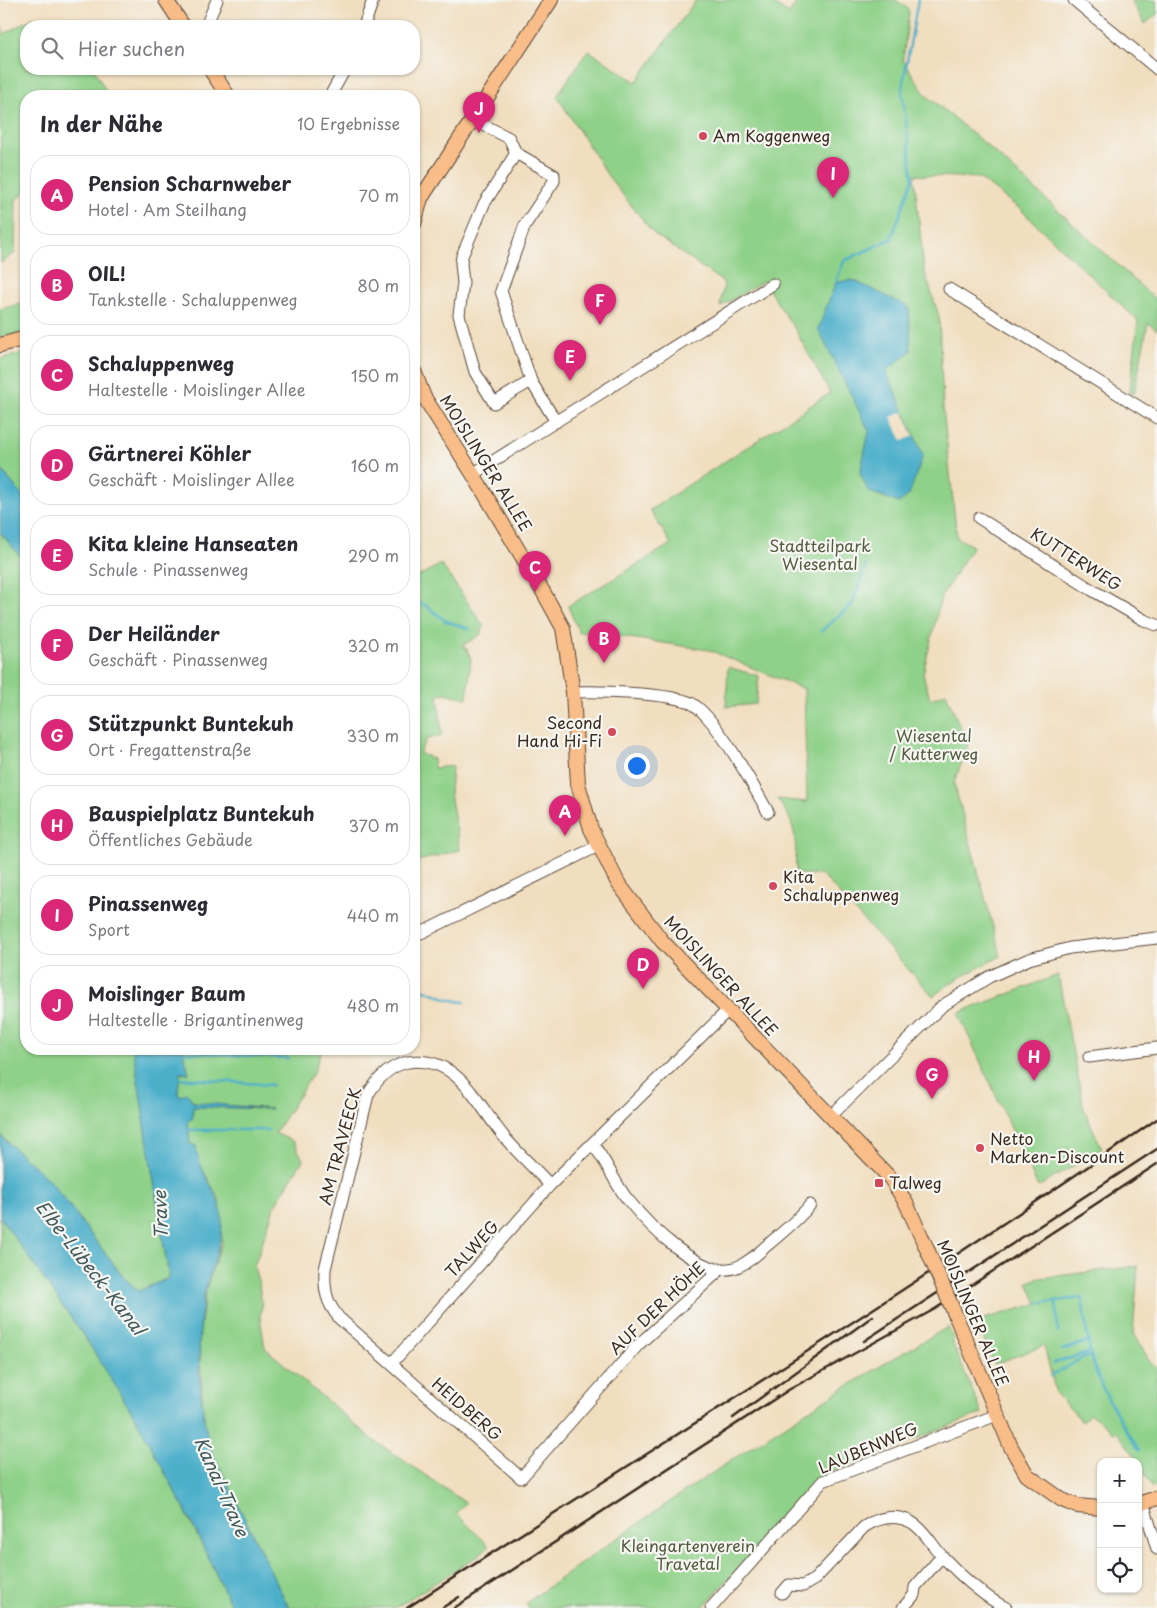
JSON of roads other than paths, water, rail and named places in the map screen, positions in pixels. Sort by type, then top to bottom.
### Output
[{"type":"main road","points":[[166,0],[179,20]]},
{"type":"main road","points":[[420,208],[472,119],[551,0]]},
{"type":"main road","points":[[214,75],[224,90]]},
{"type":"main road","points":[[0,345],[20,340]]},
{"type":"main road","name":"MOISLINGER ALLEE","points":[[420,387],[424,397],[473,474],[563,628],[573,692],[577,778],[584,811],[598,846],[618,883],[662,942],[891,1179],[906,1204],[927,1249],[1011,1447],[1027,1475],[1062,1500],[1077,1506],[1097,1508]]},
{"type":"main road","points":[[1142,1503],[1157,1498]]},
{"type":"street","points":[[209,20],[217,0]]},
{"type":"street","points":[[366,20],[373,0]]},
{"type":"street","points":[[1074,0],[1157,69]]},
{"type":"street","points":[[333,90],[342,75]]},
{"type":"street","points":[[472,119],[509,138],[516,153],[554,175],[554,181],[525,225],[501,291],[530,381],[556,422]]},
{"type":"street","points":[[516,153],[484,204],[462,256],[463,282],[459,315],[475,372],[494,403],[530,381]]},
{"type":"street","points":[[473,474],[773,284]]},
{"type":"street","points":[[949,289],[1157,418]]},
{"type":"street","name":"KUTTERWEG","points":[[979,518],[1092,590],[1144,620],[1157,625]]},
{"type":"street","points":[[573,692],[624,693],[678,699],[692,703],[709,719],[768,812]]},
{"type":"street","points":[[421,932],[598,846]]},
{"type":"street","points":[[831,1116],[942,1006],[989,977],[1029,959],[1070,948],[1157,938]]},
{"type":"street","name":"TALWEG","points":[[392,1363],[550,1185],[728,1010]]},
{"type":"street","points":[[1089,1057],[1157,1048]]},
{"type":"street","name":"AM TRAVEECK","points":[[392,1363],[339,1318],[329,1305],[324,1290],[325,1269],[368,1095],[374,1084],[392,1067],[404,1063],[419,1060],[448,1069],[468,1088],[504,1137],[550,1185]]},
{"type":"street","points":[[592,1144],[628,1201],[652,1226],[691,1257],[706,1266],[721,1269]]},
{"type":"street","name":"AUF DER HÖHE","points":[[521,1478],[638,1345],[721,1269],[732,1269],[744,1264],[800,1218],[810,1205]]},
{"type":"street","name":"HEIDBERG","points":[[392,1363],[521,1478]]},
{"type":"street","name":"LAUBENWEG","points":[[711,1608],[823,1481],[997,1415]]},
{"type":"street","points":[[1142,1506],[1157,1549]]},
{"type":"street","points":[[782,1593],[789,1585],[803,1586],[815,1579],[864,1527],[881,1518],[892,1517],[914,1523],[942,1556],[969,1582],[1002,1607]]},
{"type":"street","points":[[903,1608],[914,1595],[914,1587],[942,1556]]},
{"type":"water","points":[[853,280],[909,307],[911,351],[886,371],[923,455],[909,495],[899,503],[868,491],[860,473],[869,431],[818,329],[836,282]]},
{"type":"water","points":[[0,468],[20,493],[20,556],[0,532]]},
{"type":"water","points":[[134,1055],[184,1055],[189,1073],[180,1073],[178,1092],[180,1096],[187,1093],[193,1102],[271,1109],[193,1107],[193,1118],[188,1121],[190,1144],[196,1146],[201,1165],[218,1201],[222,1221],[221,1238],[206,1287],[200,1326],[201,1391],[207,1432],[211,1450],[289,1608],[232,1608],[191,1521],[136,1419],[86,1339],[0,1217],[0,1135],[53,1184],[123,1277],[138,1291],[169,1278]]},
{"type":"waterway","points":[[836,282],[844,261],[891,239],[913,179],[902,89],[918,0]]},
{"type":"waterway","points":[[821,631],[852,605],[866,565]]},
{"type":"waterway","points":[[420,604],[425,605],[446,621],[469,629]]},
{"type":"waterway","points":[[420,989],[452,1000],[465,1002]]},
{"type":"waterway","points":[[236,1055],[288,1058]]},
{"type":"waterway","points":[[179,1078],[272,1085]]},
{"type":"waterway","points":[[189,1130],[268,1130]]},
{"type":"waterway","points":[[1038,1303],[1082,1298],[1091,1356],[1095,1369],[1112,1405],[1139,1450]]},
{"type":"waterway","points":[[1056,1301],[1058,1333]]},
{"type":"waterway","points":[[1062,1350],[1089,1341]]},
{"type":"waterway","points":[[1054,1363],[1091,1352]]},
{"type":"waterway","points":[[1051,1376],[1084,1357],[1092,1357]]},
{"type":"railway","points":[[407,1608],[972,1245],[1157,1119]]},
{"type":"railway","points":[[864,1341],[1157,1149]]},
{"type":"railway","points":[[454,1608],[790,1389],[935,1309],[1157,1164]]},
{"type":"railway","points":[[733,1418],[873,1316]]},
{"type":"railway","points":[[442,1608],[459,1597]]},
{"type":"place","name":"Moislinger Baum","points":[[479,133]]},
{"type":"place","name":"Am Koggenweg","points":[[703,136]]},
{"type":"place","name":"Pinassenweg","points":[[833,198]]},
{"type":"place","name":"Der Heiländer","points":[[600,325]]},
{"type":"place","name":"Kita kleine Hanseaten","points":[[570,381]]},
{"type":"place","name":"Schaluppenweg","points":[[535,592]]},
{"type":"place","name":"OIL!","points":[[604,663]]},
{"type":"place","name":"Second Hand Hi-Fi","points":[[612,732]]},
{"type":"place","name":"Pension Scharnweber","points":[[565,836]]},
{"type":"place","name":"Kita Schaluppenweg","points":[[773,886]]},
{"type":"place","name":"Gärtnerei Köhler","points":[[643,989]]},
{"type":"place","name":"Bauspielplatz Buntekuh","points":[[1034,1081]]},
{"type":"place","name":"Stützpunkt Buntekuh","points":[[932,1099]]},
{"type":"place","name":"Netto Marken-Discount","points":[[980,1148]]},
{"type":"place","name":"Talweg","points":[[879,1183]]},
{"type":"park label","name":"Stadtteilpark Wiesental","points":[[820,555]]},
{"type":"park label","name":"Wiesental / Kutterweg","points":[[934,745]]},
{"type":"park label","name":"Kleingartenverein Travetal","points":[[688,1555]]},
{"type":"water label","name":"Trave","points":[[161,1215]]},
{"type":"water label","name":"Elbe-Lübeck-Kanal","points":[[90,1268]]},
{"type":"water label","name":"Kanal-Trave","points":[[221,1487]]}]
